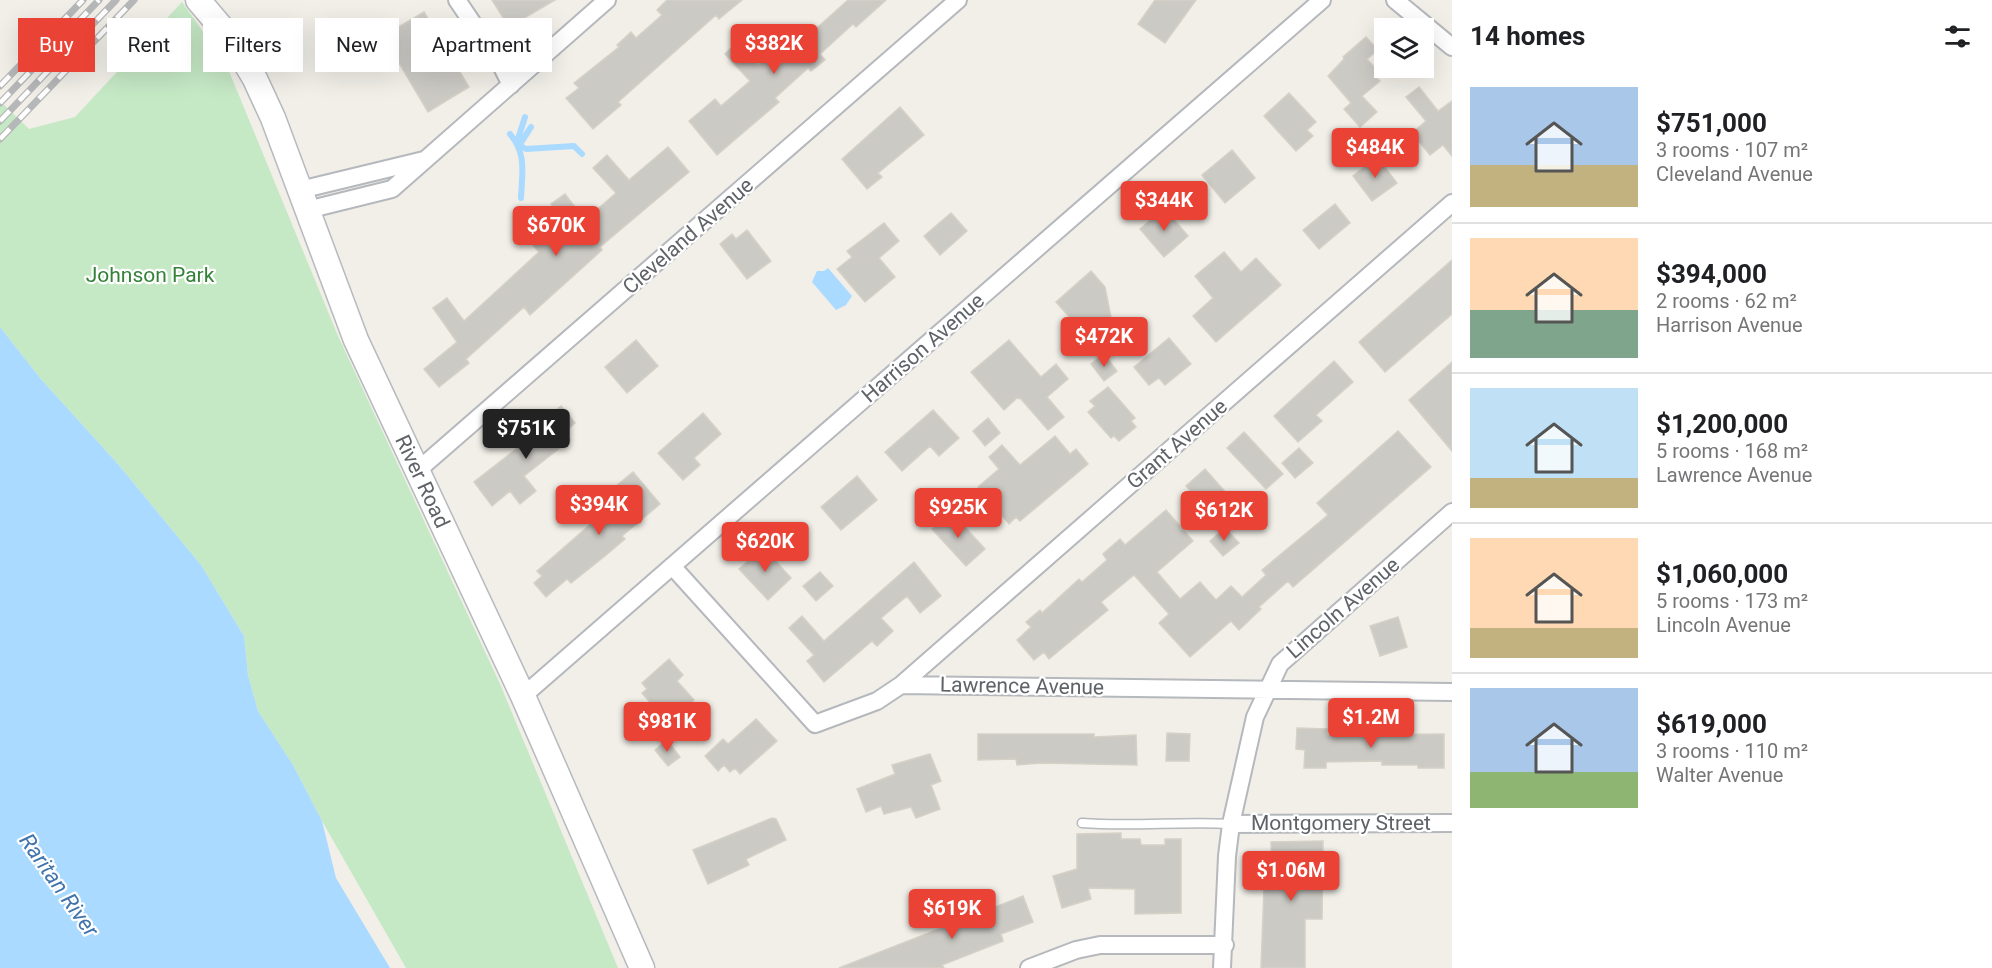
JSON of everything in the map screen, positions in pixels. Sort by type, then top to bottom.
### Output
[{"type":"street","name":"River Road","points":[[198,0],[232,40],[255,79],[356,340],[523,696],[642,968]]},
{"type":"street","points":[[457,0],[501,65],[511,85]]},
{"type":"street","points":[[303,200],[392,189],[607,0]]},
{"type":"street","name":"Cleveland Avenue","points":[[417,471],[958,0]]},
{"type":"street","name":"Harrison Avenue","points":[[523,696],[1322,0]]},
{"type":"street","points":[[1395,0],[1452,47]]},
{"type":"street","name":"Grant Avenue","points":[[901,685],[1452,203]]},
{"type":"street","name":"Lincoln Avenue","points":[[1222,968],[1225,945],[1227,856],[1231,824],[1255,717],[1280,664],[1452,512]]},
{"type":"street","points":[[672,567],[815,724],[877,701],[901,685]]},
{"type":"street","name":"Lawrence Avenue","points":[[901,685],[1452,692]]},
{"type":"street","name":"Montgomery Street","points":[[1231,824],[1452,823]]},
{"type":"street","points":[[1029,968],[1077,950],[1100,945],[1225,945]]},
{"type":"lane","points":[[1082,823],[1126,826],[1178,822],[1231,824]]},
{"type":"green space","name":"Johnson Park","points":[[182,2],[203,32],[203,72],[229,72],[338,336],[500,684],[618,968],[406,968],[322,821],[293,765],[258,711],[248,675],[244,636],[201,565],[117,463],[40,378],[0,327],[0,101],[29,129],[75,117],[117,72],[191,72],[191,18],[167,18]]},
{"type":"water","points":[[828,268],[852,296],[846,305],[836,310],[812,282],[817,271],[824,271]]},
{"type":"water","name":"Raritan River","points":[[0,327],[40,378],[117,463],[201,565],[244,636],[248,675],[258,711],[293,765],[322,821],[336,878],[390,968],[0,968]]},
{"type":"building","points":[[492,0],[555,0],[524,18],[503,18]]},
{"type":"building","points":[[667,0],[742,0],[719,19],[716,15],[618,102],[621,105],[593,129],[566,98],[579,88],[574,83],[619,47],[617,45],[631,32],[636,38],[662,15],[657,10]]},
{"type":"building","points":[[848,0],[886,0],[856,27],[853,24],[820,54],[825,60],[811,71],[808,68],[775,98],[779,102],[717,155],[689,121],[715,99],[721,106],[750,81],[725,54],[737,42],[758,65],[801,26],[809,35]]},
{"type":"building","points":[[1155,0],[1196,0],[1165,43],[1138,24]]},
{"type":"building","points":[[424,12],[428,18],[414,18]]},
{"type":"building","points":[[411,20],[411,72],[460,72],[469,87],[428,112],[399,63],[399,27]]},
{"type":"building","points":[[1366,37],[1374,46],[1374,53],[1367,59],[1374,67],[1374,78],[1380,81],[1362,96],[1377,112],[1360,127],[1344,109],[1351,103],[1328,76],[1344,59],[1343,57]]},
{"type":"building","points":[[1419,87],[1438,111],[1452,101],[1452,156],[1443,145],[1430,155],[1412,133],[1426,121],[1406,97]]},
{"type":"building","points":[[1289,93],[1316,122],[1307,130],[1313,136],[1296,151],[1264,116]]},
{"type":"building","points":[[900,107],[924,135],[878,173],[882,177],[867,189],[842,159]]},
{"type":"building","points":[[668,147],[689,172],[600,247],[602,250],[530,315],[524,307],[466,359],[469,363],[439,387],[424,369],[457,342],[433,308],[447,298],[464,321],[539,252],[532,244],[561,217],[551,204],[565,194],[585,220],[616,193],[593,168],[607,155],[629,180]]},
{"type":"building","points":[[1232,150],[1255,178],[1225,203],[1202,175]]},
{"type":"building","points":[[1377,157],[1397,183],[1372,201],[1353,176]]},
{"type":"building","points":[[1335,204],[1350,223],[1319,249],[1303,230]]},
{"type":"building","points":[[1164,208],[1188,236],[1164,257],[1140,229]]},
{"type":"building","points":[[951,213],[967,231],[940,255],[924,236]]},
{"type":"building","points":[[884,223],[899,241],[879,258],[895,277],[865,302],[837,269],[852,257],[847,251]]},
{"type":"building","points":[[747,230],[771,261],[747,279],[720,244],[732,234],[736,239]]},
{"type":"building","points":[[1224,252],[1241,272],[1256,258],[1281,285],[1216,342],[1193,316],[1213,298],[1195,276]]},
{"type":"building","points":[[1452,260],[1452,314],[1385,372],[1359,342]]},
{"type":"building","points":[[1091,271],[1105,287],[1111,317],[1088,338],[1056,302]]},
{"type":"building","points":[[1169,338],[1191,364],[1165,385],[1159,378],[1149,385],[1134,367]]},
{"type":"building","points":[[636,340],[658,366],[627,393],[605,367]]},
{"type":"building","points":[[1009,340],[1041,377],[1056,364],[1068,379],[1047,397],[1064,417],[1048,430],[1021,399],[1017,398],[1004,410],[971,372]]},
{"type":"building","points":[[1104,354],[1117,371],[1104,381],[1091,364]]},
{"type":"building","points":[[1334,361],[1353,382],[1316,415],[1322,421],[1298,442],[1274,416]]},
{"type":"building","points":[[1452,362],[1452,451],[1409,400]]},
{"type":"building","points":[[1108,387],[1135,418],[1131,421],[1136,427],[1119,441],[1114,436],[1111,438],[1088,412],[1095,406],[1090,401]]},
{"type":"building","points":[[561,406],[575,423],[564,433],[570,440],[524,476],[536,491],[520,504],[510,491],[492,506],[474,482],[528,440],[525,436]]},
{"type":"building","points":[[933,410],[959,438],[939,456],[930,446],[902,471],[885,452]]},
{"type":"building","points":[[703,413],[721,434],[694,458],[700,465],[683,480],[658,453]]},
{"type":"building","points":[[988,418],[1000,433],[985,446],[973,431]]},
{"type":"building","points":[[1398,431],[1431,467],[1293,587],[1288,581],[1259,607],[1261,609],[1239,630],[1231,621],[1190,657],[1159,623],[1169,614],[1134,575],[1101,602],[1108,610],[1049,659],[1044,652],[1034,660],[1017,640],[1031,627],[1026,622],[1040,610],[1042,613],[1079,579],[1082,582],[1107,560],[1103,554],[1120,539],[1125,545],[1166,510],[1193,541],[1157,572],[1180,599],[1200,582],[1216,600],[1231,586],[1242,597],[1266,575],[1262,570],[1328,515],[1317,503]]},
{"type":"building","points":[[1244,432],[1283,474],[1266,489],[1227,448]]},
{"type":"building","points":[[1055,436],[1070,454],[1076,449],[1088,464],[1020,521],[1016,517],[1009,524],[978,487],[999,469],[989,457],[1002,445],[1020,465]]},
{"type":"building","points":[[1299,448],[1313,463],[1295,478],[1282,463]]},
{"type":"building","points":[[1205,469],[1235,503],[1216,519],[1186,486]]},
{"type":"building","points":[[633,472],[660,504],[622,536],[625,539],[605,556],[571,583],[567,579],[546,597],[534,583],[542,576],[537,571],[624,495],[616,486]]},
{"type":"building","points":[[857,476],[877,500],[841,530],[821,507]]},
{"type":"building","points":[[951,512],[985,549],[966,566],[932,529]]},
{"type":"building","points":[[1225,528],[1239,543],[1223,556],[1210,541]]},
{"type":"building","points":[[763,547],[791,578],[768,600],[739,569]]},
{"type":"building","points":[[914,562],[941,596],[920,613],[907,596],[881,618],[893,631],[877,646],[872,641],[824,682],[807,661],[814,655],[789,628],[802,616],[824,641]]},
{"type":"building","points":[[820,572],[833,586],[816,601],[803,586]]},
{"type":"building","points":[[1398,617],[1407,647],[1380,656],[1370,626]]},
{"type":"building","points":[[669,659],[683,675],[677,681],[694,700],[668,723],[642,693],[647,689],[642,683]]},
{"type":"building","points":[[756,719],[777,741],[740,774],[735,768],[730,772],[724,765],[718,771],[705,756],[723,739],[728,744]]},
{"type":"building","points":[[1297,728],[1327,729],[1327,735],[1444,734],[1444,768],[1382,765],[1382,761],[1326,762],[1326,768],[1304,768],[1305,750],[1296,749]]},
{"type":"building","points":[[1167,733],[1190,734],[1189,761],[1166,761]]},
{"type":"building","points":[[978,734],[1094,734],[1094,737],[1136,735],[1137,765],[1042,763],[1017,765],[1016,759],[978,760]]},
{"type":"building","points":[[667,740],[680,757],[668,766],[655,750]]},
{"type":"building","points":[[930,754],[941,781],[931,785],[940,809],[916,818],[911,807],[884,814],[881,806],[866,812],[857,789],[895,774],[892,765]]},
{"type":"building","points":[[772,818],[776,819],[786,840],[746,859],[749,865],[708,884],[693,850]]},
{"type":"building","points":[[1121,833],[1121,839],[1140,839],[1141,845],[1165,845],[1165,839],[1181,839],[1181,913],[1135,914],[1135,889],[1088,888],[1091,899],[1062,908],[1053,876],[1077,869],[1077,834]]},
{"type":"building","points":[[1323,841],[1322,919],[1305,919],[1305,968],[1261,968],[1264,888],[1272,888],[1271,842]]},
{"type":"building","points":[[1023,896],[1033,922],[1001,934],[1003,941],[942,965],[944,968],[839,968]]},
{"type":"waterway","points":[[517,142],[525,117]]},
{"type":"waterway","points":[[517,142],[520,144],[531,127]]},
{"type":"waterway","points":[[510,134],[521,156],[521,198]]},
{"type":"waterway","points":[[519,145],[526,149],[574,146],[582,154]]},
{"type":"railway","points":[[0,86],[83,0]]},
{"type":"railway","points":[[0,103],[99,0]]},
{"type":"railway","points":[[0,121],[116,0]]},
{"type":"railway","points":[[0,139],[134,0]]}]
